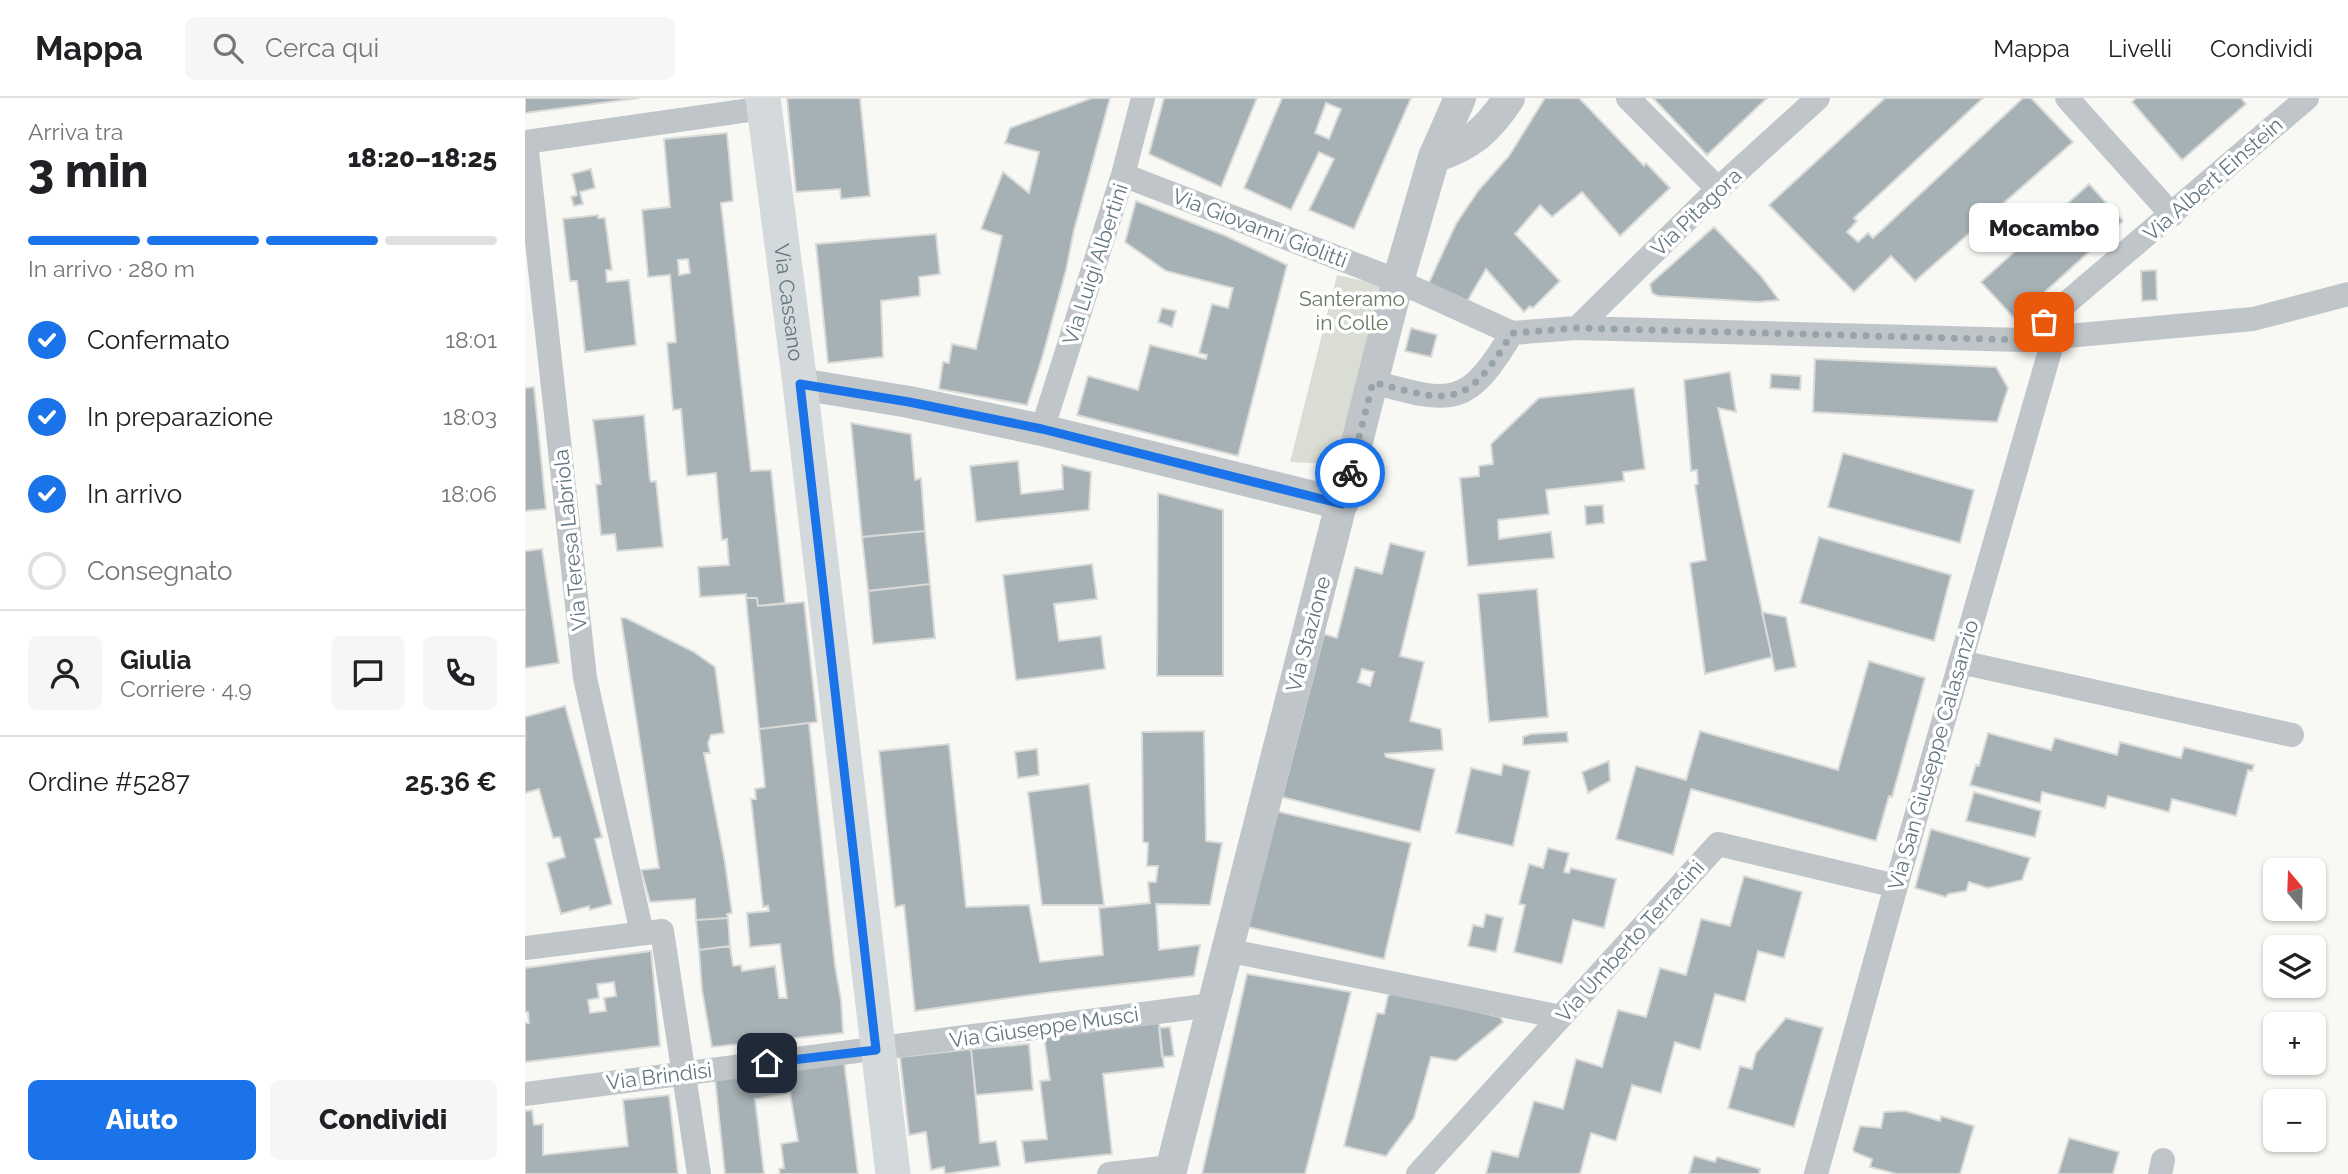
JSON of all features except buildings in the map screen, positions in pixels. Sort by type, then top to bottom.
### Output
[{"type":"main road","name":"Via Cassano","points":[[763,103],[800,384],[876,1050],[893,1174]]},
{"type":"street","name":"Via Luigi Albertini","points":[[1042,429],[1123,175],[1143,98]]},
{"type":"street","name":"Via Stazione","points":[[1170,1170],[1398,281],[1434,157],[1460,98]]},
{"type":"street","points":[[1434,157],[1455,150],[1475,138],[1493,122],[1509,98]]},
{"type":"street","points":[[1628,98],[1718,189]]},
{"type":"street","name":"Via Pitagora","points":[[1577,328],[1718,189],[1818,98]]},
{"type":"street","points":[[2067,98],[2172,215]]},
{"type":"street","name":"Via Albert Einstein","points":[[2022,340],[2307,98]]},
{"type":"street","points":[[526,142],[763,103]]},
{"type":"street","name":"Via Teresa Labriola","points":[[526,142],[585,678],[652,932],[685,1073],[699,1174]]},
{"type":"street","name":"Via Giovanni Giolitti","points":[[1123,175],[1398,281],[1512,333]]},
{"type":"street","points":[[1373,382],[1436,397],[1459,393],[1491,368],[1512,333],[1577,328],[2022,340],[2253,319],[2348,295]]},
{"type":"street","name":"Via San Giuseppe Calasanzio","points":[[1816,1174],[2054,337]]},
{"type":"street","points":[[800,384],[909,402],[1042,429],[1342,504]]},
{"type":"street","points":[[1960,662],[2292,736]]},
{"type":"street","name":"Via Umberto Terracini","points":[[1418,1174],[1718,844],[1896,886]]},
{"type":"street","points":[[525,948],[652,932]]},
{"type":"street","points":[[1226,950],[1561,1017]]},
{"type":"street","name":"Via Giuseppe Musci","points":[[876,1050],[1212,1005]]},
{"type":"street","name":"Via Brindisi","points":[[525,1094],[876,1050]]},
{"type":"street","points":[[1109,1174],[1170,1170]]},
{"type":"green space","name":"Santeramo in Colle","points":[[1337,275],[1383,285],[1334,464],[1290,462]]},
{"type":"way so far","points":[[1350,473],[1373,382],[1436,397],[1467,390],[1491,368],[1512,333],[1577,328],[2022,340],[2044,322]]},
{"type":"place","name":"Mocambo","points":[[2044,322]]},
{"type":"route","points":[[767,1063],[876,1050],[800,384],[909,402],[1042,429],[1342,504],[1350,473]]}]
